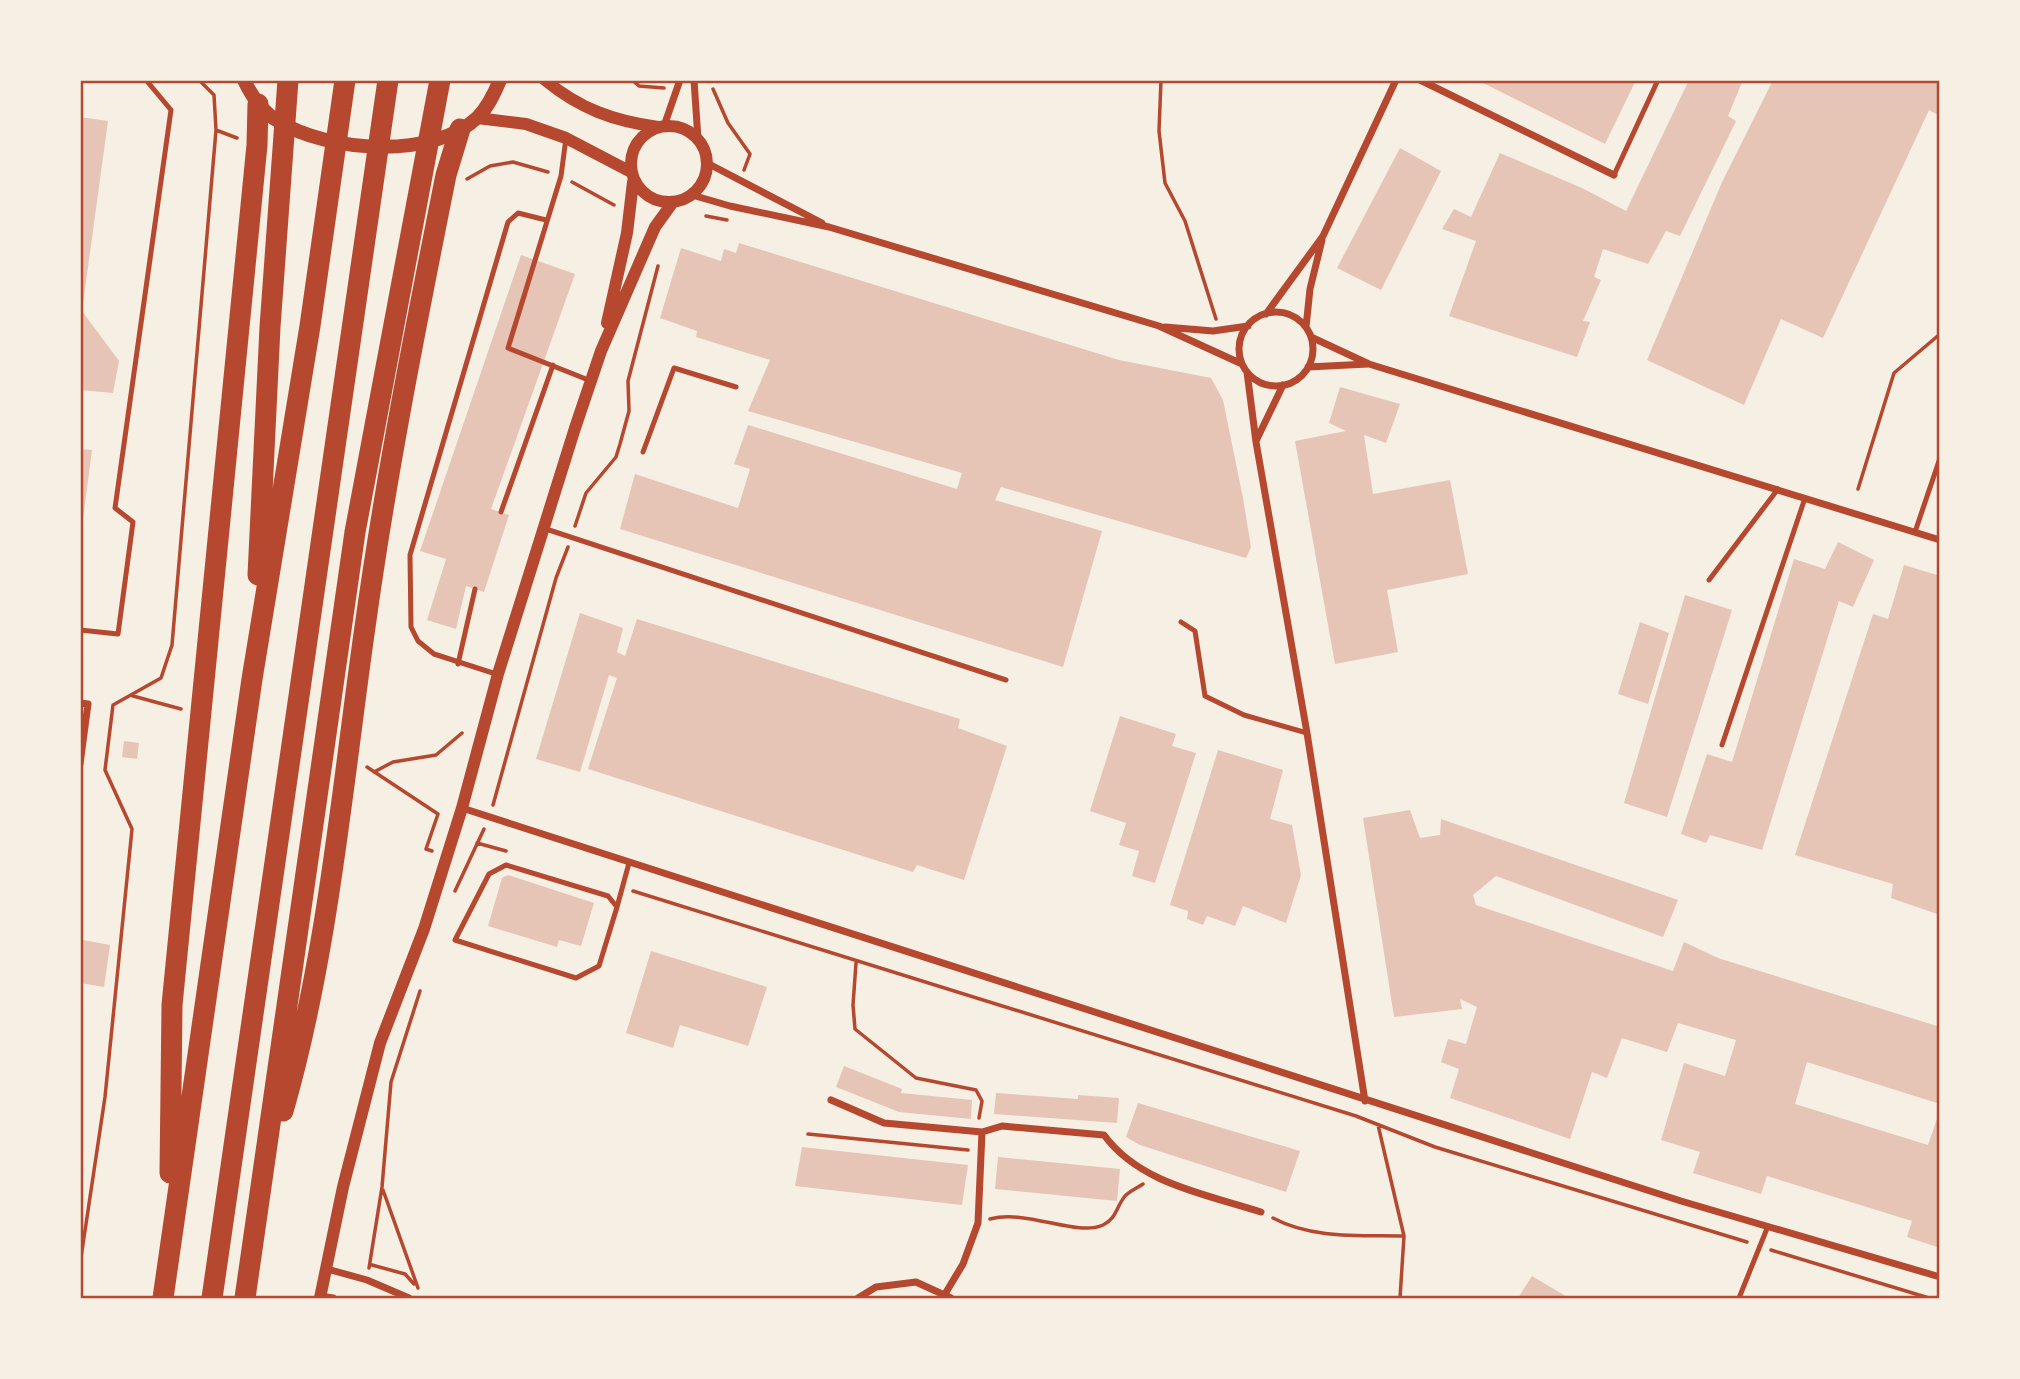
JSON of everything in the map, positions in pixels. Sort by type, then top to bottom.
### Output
[{"type":"highway","points":[[252,679],[270,327],[288,80]]},
{"type":"highway","points":[[163,1298],[252,679],[310,326],[345,80]]},
{"type":"highway","points":[[212,1298],[387,80]]},
{"type":"highway","points":[[245,1298],[338,643],[392,330],[440,80]]},
{"type":"highway","points":[[169,1258],[172,1004],[256,159],[258,104]]},
{"type":"highway","points":[[263,1181],[295,1070],[326,903],[383,496],[446,175],[468,123]]},
{"type":"main road","points":[[244,80],[258,104],[278,122],[311,135],[357,145],[402,147],[436,140],[468,123],[491,100],[500,80]]},
{"type":"street","points":[[545,80],[582,105],[618,121],[682,128],[698,139]]},
{"type":"street","points":[[601,351],[627,233],[634,146],[644,134],[661,126],[680,80]]},
{"type":"street","points":[[468,123],[526,124],[566,138],[632,177],[652,199],[673,202],[692,195],[707,174],[707,163],[698,139],[694,80]]},
{"type":"street","points":[[1306,327],[1310,289],[1324,236],[1396,80]]},
{"type":"street","points":[[1420,80],[1614,175]]},
{"type":"street","points":[[707,163],[829,227]]},
{"type":"street","points":[[692,195],[829,227],[1159,326],[1242,364]]},
{"type":"street","points":[[324,1298],[343,1187],[380,1043],[424,929],[463,808],[498,674],[543,528],[601,351],[655,227],[673,202]]},
{"type":"street","points":[[1159,326],[1213,331],[1248,326],[1266,314],[1324,236]]},
{"type":"street","points":[[1248,326],[1240,345],[1242,364],[1247,372],[1263,384],[1283,385],[1302,376],[1312,358],[1311,337],[1306,327],[1288,314],[1266,314]]},
{"type":"street","points":[[1311,337],[1369,364],[1940,540]]},
{"type":"street","points":[[1308,368],[1369,364]]},
{"type":"street","points":[[1247,372],[1256,442],[1307,733],[1365,1101]]},
{"type":"street","points":[[1256,442],[1283,385]]},
{"type":"street","points":[[80,764],[84,703]]},
{"type":"street","points":[[463,808],[1365,1101],[1443,1122],[1681,1201],[1940,1277]]},
{"type":"street","points":[[831,1100],[884,1123],[982,1132],[1002,1126],[1104,1135],[1119,1154],[1152,1175],[1261,1212]]},
{"type":"street","points":[[858,1298],[876,1287],[916,1282],[948,1296],[978,1223],[982,1132]]},
{"type":"street","points":[[327,1269],[367,1279],[409,1298]]},
{"type":"lane","points":[[80,630],[118,634],[133,522],[115,508],[171,110],[146,80]]},
{"type":"lane","points":[[1614,175],[1658,80]]},
{"type":"lane","points":[[566,138],[561,176],[508,348],[591,381]]},
{"type":"lane","points":[[498,674],[458,664],[434,654],[418,641],[411,627],[410,555],[508,222],[518,213],[546,220]]},
{"type":"lane","points":[[501,512],[553,365]]},
{"type":"lane","points":[[643,452],[674,368],[736,387]]},
{"type":"lane","points":[[1915,532],[1940,458]]},
{"type":"lane","points":[[1709,580],[1778,489]]},
{"type":"lane","points":[[1722,745],[1805,498]]},
{"type":"lane","points":[[543,528],[1006,680]]},
{"type":"lane","points":[[458,664],[475,589]]},
{"type":"lane","points":[[1181,622],[1195,631],[1205,696],[1244,715],[1307,733]]},
{"type":"lane","points":[[617,907],[608,895],[506,865],[489,874],[455,940],[576,978],[599,966],[617,907],[629,863]]},
{"type":"lane","points":[[1740,1298],[1768,1226]]},
{"type":"path","points":[[80,1264],[105,1097],[132,829],[105,770],[113,705],[161,678],[172,645],[216,130],[214,95],[199,80]]},
{"type":"path","points":[[632,80],[639,86],[673,88]]},
{"type":"path","points":[[1161,80],[1159,131],[1166,183],[1185,221],[1217,321]]},
{"type":"path","points":[[713,89],[728,123],[750,154]]},
{"type":"path","points":[[1858,489],[1894,373],[1940,334]]},
{"type":"path","points":[[133,696],[186,711]]},
{"type":"path","points":[[374,772],[393,762],[436,755],[462,733]]},
{"type":"path","points":[[362,764],[438,814],[426,849]]},
{"type":"path","points":[[477,843],[517,855]]},
{"type":"path","points":[[453,895],[468,862]]},
{"type":"path","points":[[622,888],[1378,1125],[1436,1147],[1929,1298]]},
{"type":"path","points":[[856,963],[853,1005],[855,1029],[916,1078],[976,1090],[982,1101],[979,1116],[982,1132]]},
{"type":"path","points":[[370,1265],[382,1187],[391,1082],[424,981]]},
{"type":"path","points":[[1378,1125],[1404,1236],[1400,1298]]},
{"type":"path","points":[[808,1134],[980,1151]]},
{"type":"path","points":[[978,1223],[1019,1215],[1088,1228],[1101,1226],[1117,1215],[1124,1198],[1152,1175]]},
{"type":"path","points":[[382,1187],[419,1290]]},
{"type":"path","points":[[1261,1212],[1291,1228],[1325,1234],[1404,1236]]},
{"type":"building","points":[[1477,80],[1636,80],[1605,144]]},
{"type":"building","points":[[1689,80],[1743,80],[1728,116],[1736,121],[1680,236],[1666,231],[1648,264],[1603,249],[1594,277],[1601,280],[1583,321],[1590,322],[1577,357],[1449,316],[1476,241],[1442,229],[1454,209],[1471,217],[1500,153],[1582,188],[1626,211]]},
{"type":"building","points":[[1773,80],[1940,80],[1940,116],[1929,110],[1823,338],[1781,319],[1744,405],[1647,360],[1722,182]]},
{"type":"building","points":[[80,117],[108,121],[82,311],[119,361],[113,393],[80,390]]},
{"type":"building","points":[[1400,148],[1441,171],[1381,290],[1337,268]]},
{"type":"building","points":[[739,243],[1119,360],[1211,378],[1223,400],[1243,498],[1251,547],[1246,558],[1001,487],[995,500],[1102,531],[1063,667],[620,529],[635,474],[738,508],[750,469],[734,464],[748,425],[957,489],[962,473],[748,411],[770,360],[696,337],[697,331],[660,318],[681,248],[721,261],[724,249],[736,253]]},
{"type":"building","points":[[521,255],[575,274],[491,509],[509,515],[484,592],[466,586],[456,629],[427,620],[446,559],[420,551]]},
{"type":"building","points":[[1340,387],[1400,404],[1386,443],[1364,435],[1373,494],[1450,480],[1468,574],[1387,590],[1398,652],[1335,664],[1295,441],[1346,431],[1329,423]]},
{"type":"building","points":[[80,449],[92,450],[82,527],[80,527]]},
{"type":"building","points":[[1838,542],[1874,560],[1853,607],[1839,601],[1762,850],[1710,835],[1706,843],[1681,834],[1707,754],[1732,762],[1794,559],[1825,569]]},
{"type":"building","points":[[1904,565],[1940,576],[1940,915],[1891,898],[1893,884],[1795,855],[1873,614],[1888,619]]},
{"type":"building","points":[[1685,595],[1732,610],[1667,817],[1624,803]]},
{"type":"building","points":[[580,613],[623,628],[617,652],[625,656],[637,619],[960,719],[958,728],[1007,746],[964,880],[917,865],[913,872],[588,769],[617,678],[609,675],[580,772],[536,759]]},
{"type":"building","points":[[1640,622],[1669,633],[1648,704],[1618,694]]},
{"type":"building","points":[[1120,716],[1176,734],[1172,746],[1196,753],[1155,883],[1132,876],[1139,851],[1119,845],[1126,823],[1090,811]]},
{"type":"building","points":[[124,741],[139,743],[137,759],[122,757]]},
{"type":"building","points":[[1218,750],[1283,770],[1270,819],[1292,825],[1301,875],[1286,923],[1243,906],[1235,926],[1207,916],[1203,925],[1187,919],[1188,911],[1170,905]]},
{"type":"building","points":[[1410,810],[1420,838],[1440,835],[1441,819],[1678,900],[1663,937],[1496,876],[1473,895],[1476,905],[1673,971],[1684,942],[1718,958],[1940,1027],[1940,1104],[1807,1062],[1795,1104],[1928,1145],[1940,1110],[1940,1248],[1907,1237],[1912,1221],[1767,1176],[1761,1194],[1693,1173],[1700,1152],[1661,1140],[1684,1063],[1725,1076],[1736,1040],[1678,1023],[1667,1052],[1622,1038],[1607,1078],[1592,1072],[1570,1139],[1450,1098],[1459,1069],[1441,1062],[1448,1039],[1466,1044],[1477,1007],[1460,999],[1462,1009],[1394,1017],[1363,818]]},
{"type":"building","points":[[508,875],[594,903],[581,946],[559,940],[557,947],[488,926],[502,878]]},
{"type":"building","points":[[83,940],[110,945],[104,987],[80,983]]},
{"type":"building","points":[[651,951],[767,987],[748,1046],[680,1025],[673,1048],[626,1033]]},
{"type":"building","points":[[844,1066],[902,1089],[901,1093],[972,1100],[971,1119],[899,1112],[836,1087]]},
{"type":"building","points":[[996,1093],[1078,1099],[1078,1095],[1119,1098],[1117,1123],[994,1114]]},
{"type":"building","points":[[1138,1103],[1300,1151],[1286,1192],[1140,1145],[1126,1137]]},
{"type":"building","points":[[802,1147],[968,1165],[962,1205],[795,1186]]},
{"type":"building","points":[[998,1157],[1120,1169],[1117,1201],[995,1189]]},
{"type":"building","points":[[1532,1276],[1569,1298],[1518,1298]]}]
